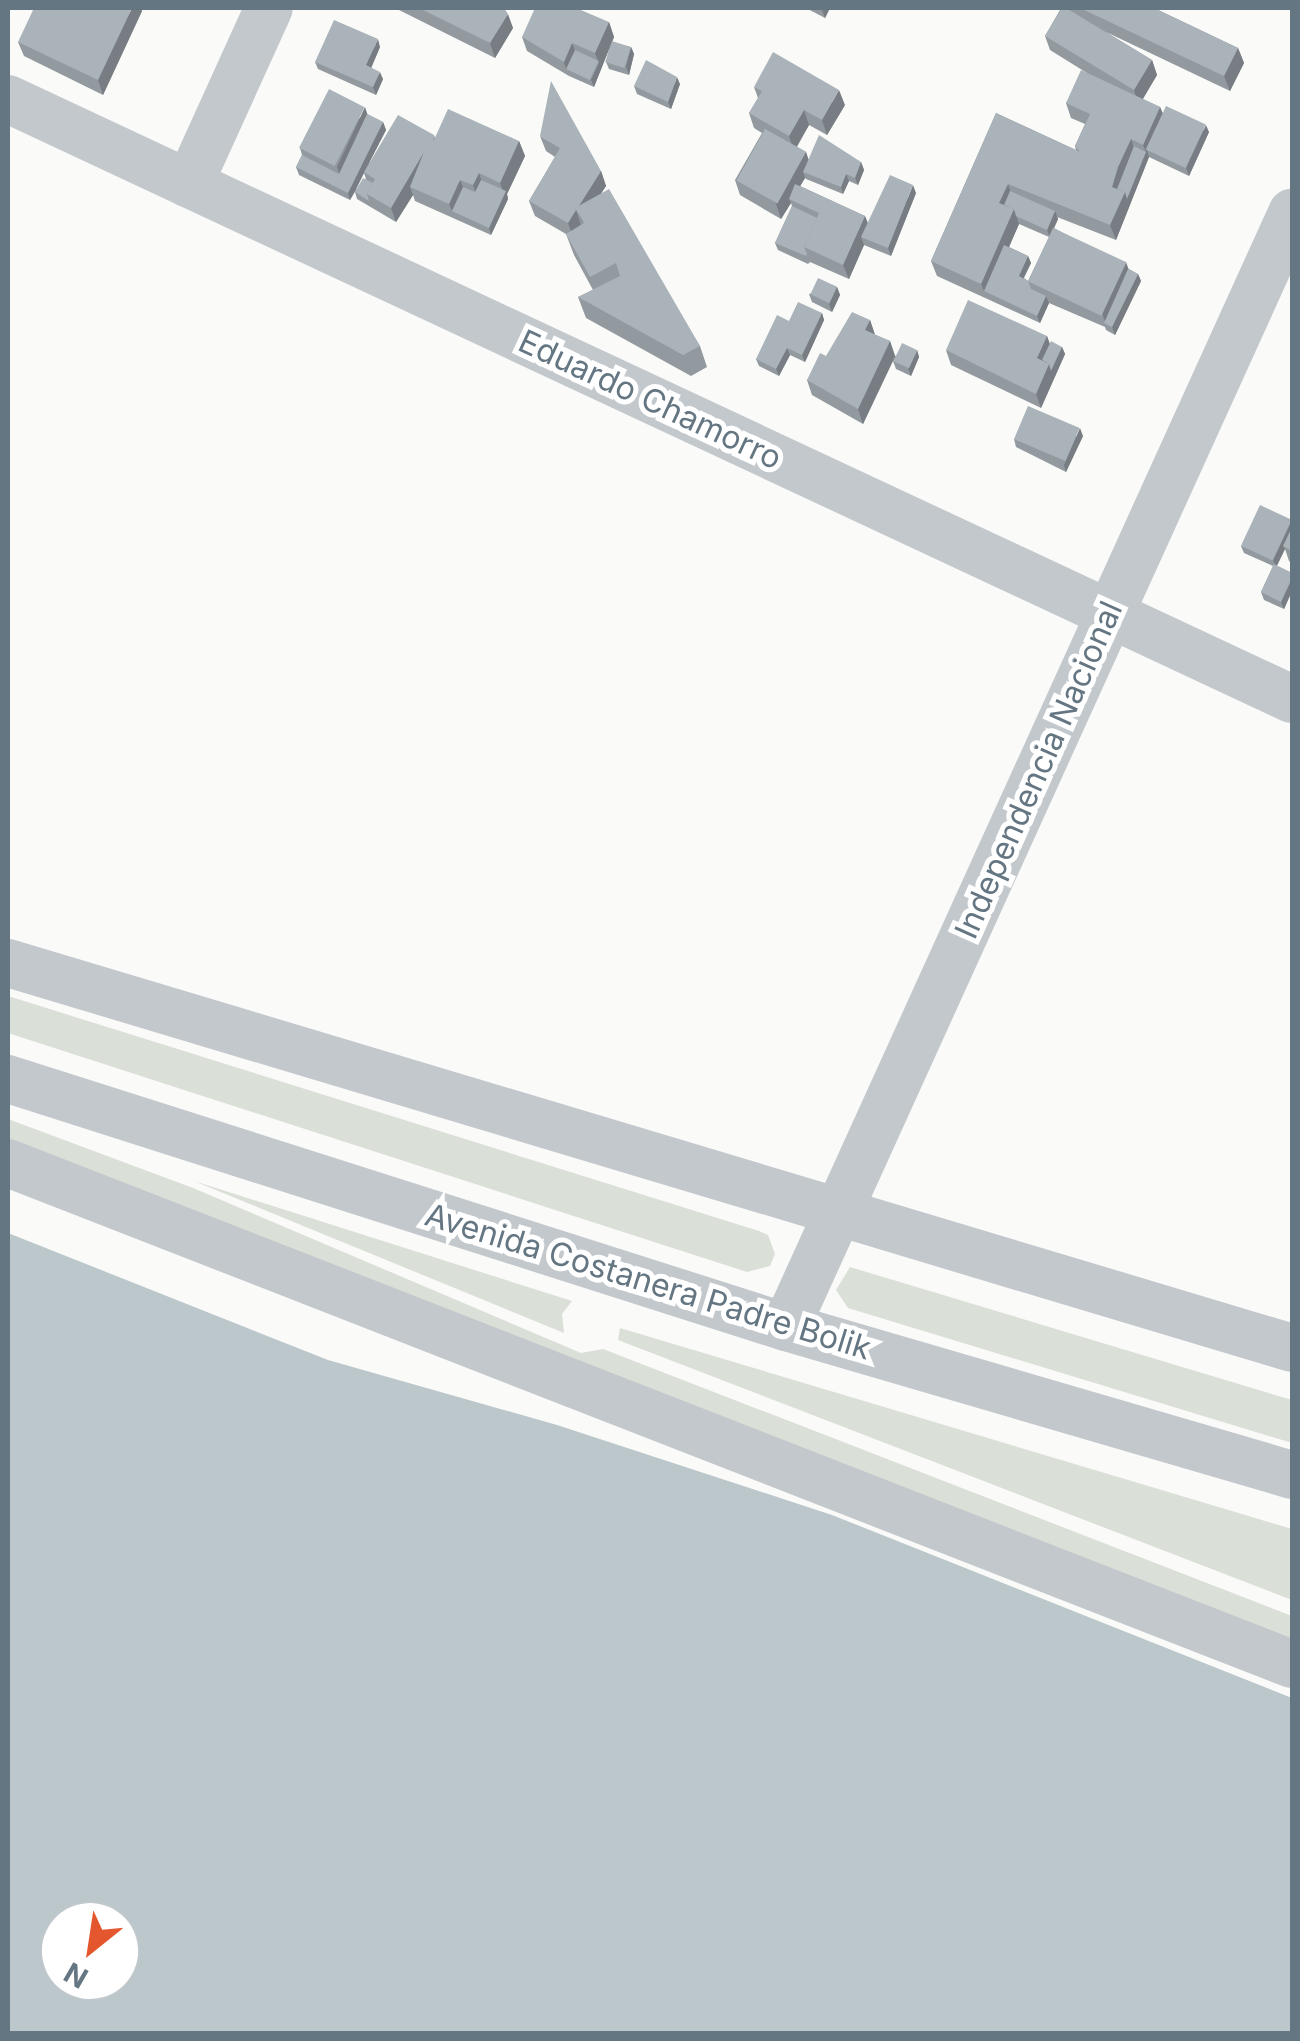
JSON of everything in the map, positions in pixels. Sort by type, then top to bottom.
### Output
[{"type":"street","points":[[189,184],[270,8]]},
{"type":"street","name":"Eduardo Chamorro","points":[[8,99],[1292,699]]},
{"type":"street","name":"Independencia Nacional","points":[[786,1328],[1292,213]]},
{"type":"street","points":[[8,963],[837,1215],[1292,1348]]},
{"type":"street","name":"Avenida Costanera Padre Bolik","points":[[8,1078],[786,1328],[1292,1474]]},
{"type":"street","points":[[8,1163],[1292,1664]]},
{"type":"shaded area","points":[[8,996],[759,1231],[768,1235],[775,1254],[770,1266],[747,1272],[8,1033]]},
{"type":"shaded area","points":[[8,1119],[193,1188],[581,1353],[603,1349],[1292,1616],[1292,1656],[8,1159]]},
{"type":"shaded area","points":[[194,1181],[572,1301],[562,1314],[564,1333]]},
{"type":"shaded area","points":[[8,1233],[328,1360],[557,1425],[832,1515],[1292,1698],[1292,2033],[8,2033]]},
{"type":"shaded area","points":[[850,1267],[1292,1400],[1292,1443],[848,1308],[836,1290]]},
{"type":"shaded area","points":[[620,1328],[1292,1529],[1292,1600],[618,1340]]},
{"type":"building","points":[[34,8],[132,8],[98,80],[18,42]]},
{"type":"building","points":[[419,8],[504,8],[508,14],[490,43]]},
{"type":"building","points":[[535,8],[576,8],[609,22],[595,53],[572,43],[564,62],[522,37]]},
{"type":"building","points":[[1062,8],[1152,60],[1134,90],[1045,36]]},
{"type":"building","points":[[1080,8],[1154,8],[1238,48],[1224,76]]},
{"type":"building","points":[[334,20],[378,39],[366,65],[380,72],[373,87],[315,62]]},
{"type":"building","points":[[612,41],[631,47],[624,68],[605,62]]},
{"type":"building","points":[[575,50],[599,61],[590,80],[566,69]]},
{"type":"building","points":[[773,52],[839,90],[822,120],[804,110],[789,136],[749,113],[762,91],[754,87]]},
{"type":"building","points":[[646,60],[677,77],[668,102],[634,86]]},
{"type":"building","points":[[1081,70],[1160,107],[1143,145],[1131,139],[1118,167],[1112,187],[1125,192],[1110,225],[1008,184],[999,203],[1014,209],[981,284],[931,261],[996,113],[1080,152],[1075,146],[1090,114],[1066,103]]},
{"type":"building","points":[[551,81],[601,171],[568,223],[529,201],[560,148],[540,136]]},
{"type":"building","points":[[329,89],[365,107],[335,166],[299,148]]},
{"type":"building","points":[[1166,106],[1206,125],[1186,168],[1146,150]]},
{"type":"building","points":[[448,109],[519,141],[500,183],[479,173],[473,185],[460,180],[449,204],[410,187],[424,152],[391,208],[367,194],[375,179],[364,172],[398,115],[434,135],[433,142]]},
{"type":"building","points":[[367,114],[383,122],[348,193],[296,167],[302,155],[339,174]]},
{"type":"building","points":[[765,129],[806,152],[778,203],[736,181]]},
{"type":"building","points":[[819,135],[861,162],[855,178],[846,174],[841,187],[803,172]]},
{"type":"building","points":[[1134,146],[1146,152],[1127,199],[1125,192],[1117,189]]},
{"type":"building","points":[[890,175],[913,185],[888,248],[861,237]]},
{"type":"building","points":[[363,178],[373,183],[367,194],[369,201],[355,192]]},
{"type":"building","points":[[481,180],[506,191],[489,228],[452,211],[463,187],[475,192]]},
{"type":"building","points":[[795,184],[865,216],[843,265],[804,247],[819,213],[789,199]]},
{"type":"building","points":[[609,189],[700,346],[683,355],[578,297],[620,276],[616,263],[590,277],[566,234],[584,223],[575,208]]},
{"type":"building","points":[[1010,191],[1055,211],[1047,230],[1016,216],[1014,209],[1004,205]]},
{"type":"building","points":[[792,206],[817,218],[804,247],[806,256],[775,243]]},
{"type":"building","points":[[1053,228],[1126,262],[1101,316],[1028,281]]},
{"type":"building","points":[[1004,245],[1028,256],[1019,276],[1028,281],[1031,289],[1046,296],[1037,316],[984,291]]},
{"type":"building","points":[[1128,269],[1138,274],[1112,327],[1104,323]]},
{"type":"building","points":[[818,278],[837,287],[829,303],[810,294]]},
{"type":"building","points":[[968,300],[1047,336],[1037,358],[1049,364],[1036,394],[946,350]]},
{"type":"building","points":[[798,302],[822,313],[802,355],[787,348],[776,369],[756,359],[777,315],[789,321]]},
{"type":"building","points":[[852,312],[870,320],[865,330],[890,341],[858,409],[807,380],[820,353],[826,356]]},
{"type":"building","points":[[1051,341],[1062,347],[1051,371],[1042,360]]},
{"type":"building","points":[[902,343],[917,350],[909,368],[894,361]]},
{"type":"building","points":[[1028,406],[1080,428],[1065,461],[1014,439]]},
{"type":"building","points":[[1260,505],[1292,520],[1273,561],[1241,546]]},
{"type":"building","points":[[1292,527],[1292,551],[1283,546]]},
{"type":"building","points":[[1274,564],[1292,573],[1281,602],[1261,592]]}]
